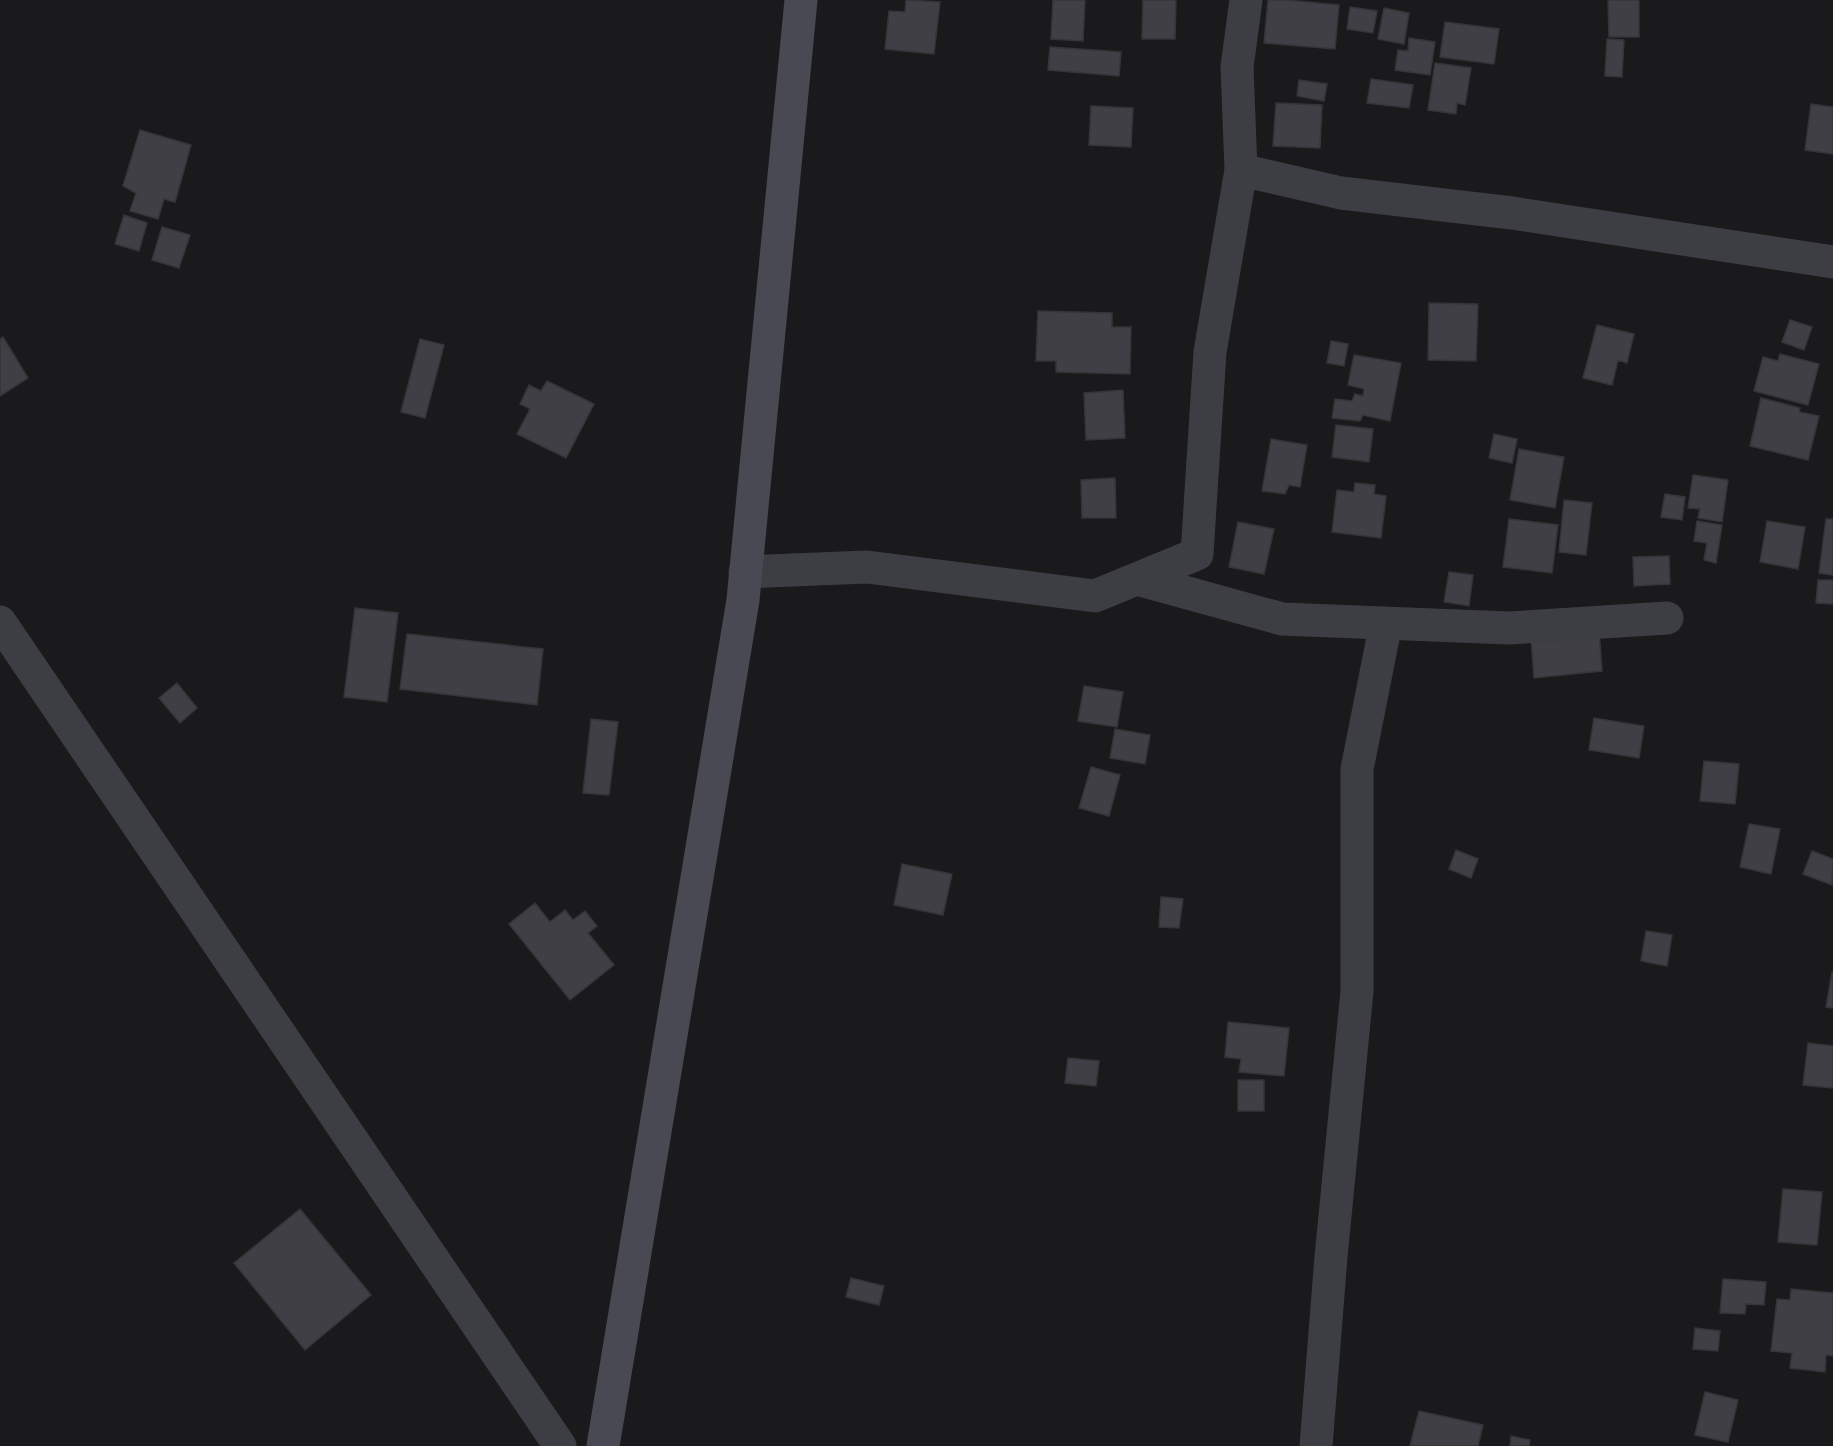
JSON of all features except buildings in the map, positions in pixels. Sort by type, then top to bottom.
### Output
[{"type":"main road","points":[[603,1446],[743,600],[801,0]]},
{"type":"street","points":[[746,572],[867,567],[1095,596],[1197,554],[1210,352],[1241,170],[1237,67],[1246,0]]},
{"type":"street","points":[[1241,170],[1341,193],[1512,213],[1833,262]]},
{"type":"street","points":[[1137,579],[1282,619],[1509,628],[1667,618]]},
{"type":"street","points":[[0,622],[560,1446]]},
{"type":"street","points":[[1316,1446],[1331,1257],[1357,992],[1357,770],[1386,623]]}]
